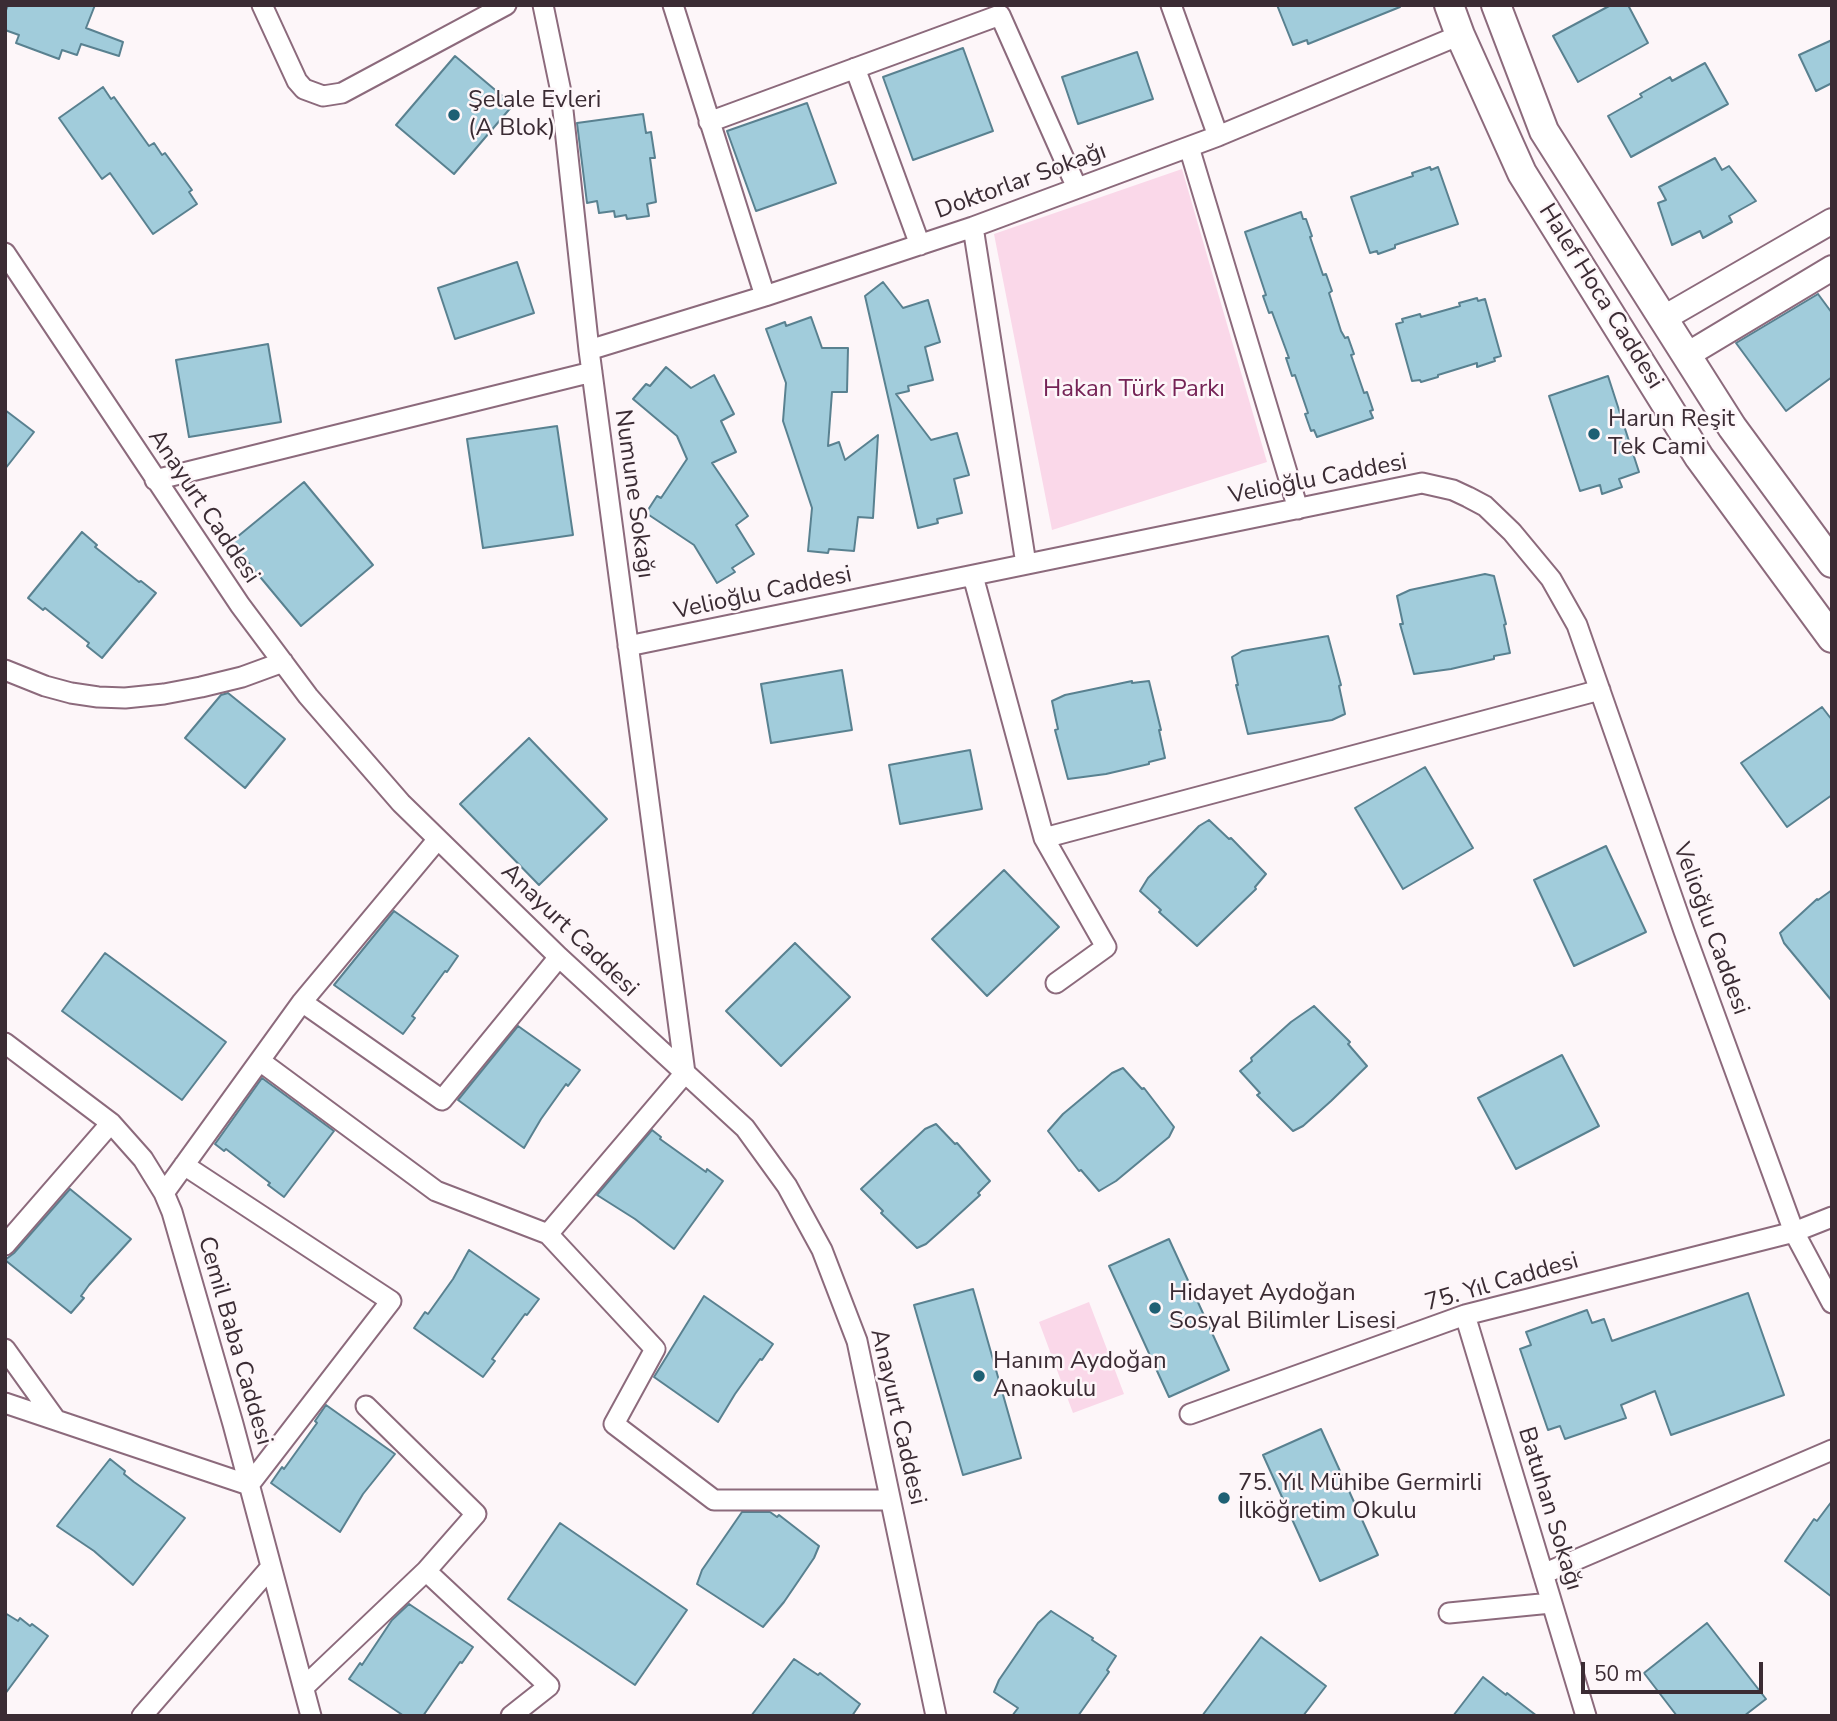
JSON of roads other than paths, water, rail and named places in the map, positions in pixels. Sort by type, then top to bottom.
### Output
[{"type":"main road","name":"Halef Hoca Caddesi","points":[[1449,5],[1522,173],[1699,457],[1832,638]]},
{"type":"main road","name":"Halef Hoca Caddesi","points":[[1496,5],[1544,131],[1732,427],[1832,564]]},
{"type":"street","points":[[262,5],[297,81],[304,89],[323,96],[342,93],[506,5]]},
{"type":"street","name":"Numune Sokağı","points":[[543,5],[561,92],[589,350],[685,1073]]},
{"type":"street","points":[[673,5],[765,296]]},
{"type":"street","points":[[1171,5],[1219,136]]},
{"type":"street","points":[[709,121],[855,68],[998,10],[1077,188]]},
{"type":"street","name":"Doktorlar Sokağı","points":[[589,350],[765,296],[973,227],[1219,136],[1460,35]]},
{"type":"street","points":[[855,68],[920,245]]},
{"type":"street","points":[[1189,147],[1298,509]]},
{"type":"street","points":[[1664,318],[1832,220]]},
{"type":"street","points":[[973,227],[1026,564]]},
{"type":"street","name":"Anayurt Caddesi","points":[[5,253],[240,606],[354,750],[438,839],[559,957],[745,1128],[767,1156],[805,1216],[822,1250],[857,1341],[936,1716]]},
{"type":"street","points":[[1687,355],[1832,268]]},
{"type":"street","points":[[155,480],[592,372]]},
{"type":"street","name":"Velioğlu Caddesi","points":[[628,646],[1422,483],[1468,496],[1500,519],[1551,579],[1577,625],[1679,918],[1794,1232],[1832,1303]]},
{"type":"street","points":[[973,576],[1044,838],[1106,947],[1056,983]]},
{"type":"street","points":[[5,670],[45,686],[98,697],[125,698],[201,687],[242,677],[283,662]]},
{"type":"street","points":[[1044,838],[1600,691]]},
{"type":"street","points":[[164,1193],[302,1002],[438,839]]},
{"type":"street","points":[[302,1002],[442,1100],[559,957]]},
{"type":"street","name":"Cemil Baba Caddesi","points":[[5,1043],[111,1123],[143,1159],[164,1193],[172,1212],[312,1716]]},
{"type":"street","points":[[260,1061],[436,1191],[548,1234],[654,1349],[614,1424],[714,1500],[890,1500]]},
{"type":"street","points":[[548,1234],[685,1073]]},
{"type":"street","points":[[5,1245],[111,1123]]},
{"type":"street","points":[[5,1403],[249,1485],[391,1301],[184,1165]]},
{"type":"street","name":"75. Yıl Caddesi","points":[[1190,1414],[1465,1315],[1794,1232],[1832,1217]]},
{"type":"street","name":"Batuhan Sokağı","points":[[1465,1315],[1586,1716]]},
{"type":"street","points":[[5,1349],[56,1420]]},
{"type":"street","points":[[304,1687],[426,1571],[476,1514],[366,1406]]},
{"type":"street","points":[[1543,1574],[1832,1451]]},
{"type":"street","points":[[142,1716],[271,1567]]},
{"type":"street","points":[[426,1571],[549,1686],[511,1716]]},
{"type":"street","points":[[1449,1614],[1551,1603]]},
{"type":"place","name":"Şelale Evleri (A Blok)","points":[[454,115]]},
{"type":"place","name":"Harun Reşit Tek Cami","points":[[1594,434]]},
{"type":"place","name":"Hidayet Aydoğan Sosyal Bilimler Lisesi","points":[[1155,1308]]},
{"type":"place","name":"Hanım Aydoğan Anaokulu","points":[[979,1376]]},
{"type":"place","name":"75. Yıl Mühibe Germirli İlköğretim Okulu","points":[[1224,1498]]},
{"type":"park label","name":"Hakan Türk Parkı","points":[[1134,390]]}]
